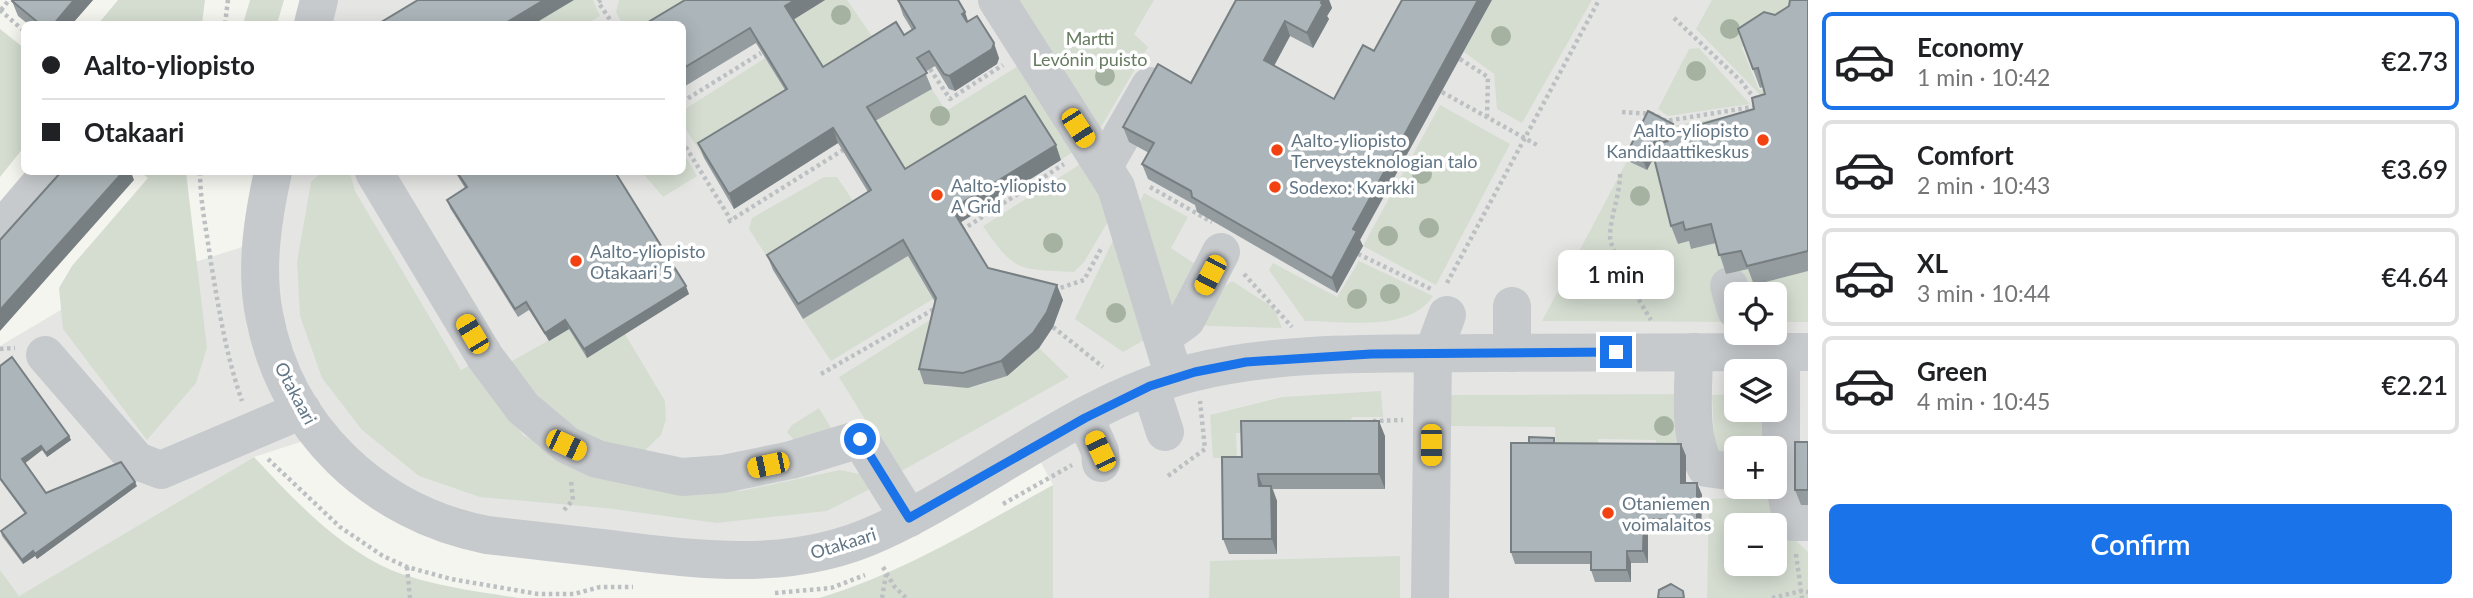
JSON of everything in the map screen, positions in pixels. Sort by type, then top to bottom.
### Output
[{"type":"street","points":[[997,0],[1098,157],[1124,206],[1164,336],[1162,382],[1165,432]]},
{"type":"street","points":[[1098,157],[1157,74]]},
{"type":"street","points":[[0,231],[47,175]]},
{"type":"street","name":"Otakaari","points":[[272,175],[261,241],[264,312],[271,343],[302,410],[341,460],[391,500],[421,517],[452,528],[487,535],[713,562],[778,560],[839,548],[909,518],[1085,418],[1162,382],[1269,360],[1433,353],[1694,352],[1728,345]]},
{"type":"street","points":[[376,175],[485,357],[523,408],[566,445],[597,459],[682,477],[723,474],[791,460],[860,439],[909,518]]},
{"type":"street","points":[[1164,336],[1186,320],[1221,253]]},
{"type":"street","points":[[1512,306],[1512,353]]},
{"type":"street","points":[[1430,598],[1433,353],[1447,315]]},
{"type":"street","name":"Otakaari","points":[[1758,345],[1794,352]]},
{"type":"street","points":[[1694,352],[1694,414],[1699,456],[1706,468],[1724,470]]},
{"type":"street","points":[[1783,436],[1794,352]]},
{"type":"street","points":[[45,355],[137,461],[161,470],[302,410]]},
{"type":"street","points":[[1085,418],[1100,451],[1101,463]]},
{"type":"street","points":[[1787,491],[1800,522]]},
{"type":"path","points":[[9,0],[1,10],[21,28]]},
{"type":"path","points":[[225,21],[228,0]]},
{"type":"path","points":[[601,0],[598,2],[609,21]]},
{"type":"path","points":[[1359,254],[1441,294],[1599,0]]},
{"type":"path","points":[[1674,18],[1741,81],[1765,114]]},
{"type":"path","points":[[930,69],[950,99],[1028,49]]},
{"type":"path","points":[[686,100],[761,53]]},
{"type":"path","points":[[1460,59],[1488,77],[1487,118]]},
{"type":"path","points":[[1442,92],[1537,145]]},
{"type":"path","points":[[1622,112],[1653,114],[1666,121],[1761,106]]},
{"type":"path","points":[[686,148],[729,221],[843,150]]},
{"type":"path","points":[[962,230],[1021,188],[1098,157]]},
{"type":"path","points":[[1620,174],[1620,189],[1609,237],[1630,284],[1657,330]]},
{"type":"path","points":[[1051,291],[1084,280],[1124,206]]},
{"type":"path","points":[[821,374],[937,307]]},
{"type":"path","points":[[1053,327],[1102,367]]},
{"type":"path","points":[[1360,422],[1432,419]]},
{"type":"path","points":[[407,567],[410,598]]},
{"type":"path","points":[[883,567],[906,598]]},
{"type":"path","points":[[882,598],[886,574]]},
{"type":"path","points":[[1801,590],[1802,598]]},
{"type":"path","points":[[1772,598],[1801,590],[1808,592]]},
{"type":"shaded area","points":[[317,0],[1808,0],[1808,598],[1053,598],[1053,485],[1032,446],[839,548],[487,535],[319,436],[254,457],[18,597],[0,570],[0,346],[79,299],[261,241],[272,175],[686,175],[686,21],[312,21]]},
{"type":"green space","points":[[118,0],[205,0],[202,21],[100,21]]},
{"type":"green space","points":[[250,0],[284,0],[278,21],[244,21]]},
{"type":"green space","points":[[574,0],[593,0],[600,16],[591,21],[539,21]]},
{"type":"green space","points":[[619,0],[710,0],[679,21],[620,21],[616,12]]},
{"type":"green space","points":[[825,0],[847,0],[881,49],[828,82],[791,21]]},
{"type":"green space","name":"Martti Levónin puisto","points":[[1006,0],[1154,0],[1134,34],[1148,47],[1101,127],[1095,131]]},
{"type":"green space","points":[[1492,0],[1592,0],[1522,123],[1497,109],[1494,74],[1464,52]]},
{"type":"green space","points":[[1712,0],[1796,0],[1794,13],[1746,41],[1742,48],[1759,90],[1766,89],[1769,104],[1696,29]]},
{"type":"green space","points":[[0,29],[21,46],[21,151],[0,177]]},
{"type":"green space","points":[[1699,48],[1750,104],[1668,116],[1658,109],[1689,49]]},
{"type":"green space","points":[[765,58],[793,104],[704,158],[686,130],[686,108]]},
{"type":"green space","points":[[1021,64],[1077,149],[1061,160],[1030,111],[910,184],[872,122],[932,89],[946,111]]},
{"type":"green space","points":[[1440,105],[1510,144],[1436,285],[1363,246]]},
{"type":"green space","points":[[1754,112],[1677,244],[1690,241],[1692,249],[1718,242],[1748,269],[1808,271],[1808,322],[1787,322],[1787,282],[1724,282],[1724,322],[1542,321],[1627,161],[1647,170],[1666,127]]},
{"type":"green space","points":[[686,157],[697,176],[663,197],[645,175],[686,175]]},
{"type":"green space","points":[[1085,161],[1112,215],[1084,262],[1074,272],[1029,269],[1011,260],[983,226]]},
{"type":"green space","points":[[144,175],[186,175],[207,348],[196,383],[147,440],[63,329],[59,288],[72,266],[148,178]]},
{"type":"green space","points":[[319,175],[351,175],[355,191],[461,370],[472,364],[523,435],[564,458],[625,483],[741,491],[840,470],[865,475],[870,489],[827,511],[717,523],[605,508],[480,497],[419,476],[362,430],[322,378],[300,316],[297,262],[311,182]]},
{"type":"green space","points":[[824,177],[837,177],[858,208],[772,265],[749,229],[752,218]]},
{"type":"green space","points":[[1144,193],[1188,217],[1171,248],[1204,270],[1171,309],[1138,206]]},
{"type":"green space","points":[[1119,228],[1146,339],[1123,352],[1075,319]]},
{"type":"green space","points":[[908,256],[933,299],[831,361],[803,319]]},
{"type":"green space","points":[[1359,261],[1433,296],[1422,308],[1408,316],[1392,320],[1356,323],[1305,321],[1269,270],[1273,263],[1337,297]]},
{"type":"green space","points":[[1232,281],[1274,308],[1282,328],[1208,326],[1195,322],[1211,296]]},
{"type":"green space","points":[[941,313],[925,384],[959,387],[987,382],[1013,370],[1039,348],[1069,377],[898,473],[839,377]]},
{"type":"green space","points":[[569,329],[587,358],[625,334],[665,401],[666,420],[661,435],[643,452],[606,454],[503,366]]},
{"type":"green space","points":[[1381,391],[1383,417],[1352,417],[1347,432],[1236,433],[1237,458],[1213,458],[1210,415],[1282,397]]},
{"type":"green space","points":[[1684,394],[1684,448],[1657,448],[1656,440],[1598,439],[1597,456],[1556,455],[1555,427],[1452,426],[1447,423],[1447,395]]},
{"type":"green space","points":[[1724,394],[1724,422],[1765,422],[1765,436],[1724,436],[1724,454],[1715,449],[1712,395]]},
{"type":"green space","points":[[819,408],[831,428],[830,435],[796,443],[787,432],[792,425]]},
{"type":"green space","points":[[254,457],[317,521],[371,560],[422,580],[518,598],[0,598],[0,570],[19,596]]},
{"type":"green space","points":[[1053,485],[1053,598],[819,598],[850,588],[910,562]]},
{"type":"green space","points":[[1709,499],[1773,499],[1777,513],[1724,513],[1724,576],[1787,576],[1787,532],[1808,552],[1808,598],[1707,598]]},
{"type":"green space","points":[[1400,556],[1400,598],[1209,598],[1210,561]]},
{"type":"building","points":[[74,0],[56,21],[36,21],[12,1]]},
{"type":"building","points":[[418,0],[544,0],[509,21],[383,21]]},
{"type":"building","name":"Aalto-yliopisto A Grid","points":[[685,0],[795,0],[785,6],[823,67],[896,22],[904,35],[915,28],[898,0],[958,0],[967,22],[977,16],[994,43],[992,49],[949,76],[944,74],[929,51],[917,58],[927,73],[867,107],[905,169],[1025,96],[1056,145],[952,209],[988,268],[1057,285],[1047,312],[1033,333],[1001,361],[963,373],[919,369],[936,298],[903,240],[798,304],[767,255],[871,190],[833,128],[729,194],[698,143],[787,89],[750,28],[686,67],[686,21],[650,21]]},
{"type":"building","name":"Aalto-yliopisto Terveysteknologian talo","points":[[1236,0],[1322,0],[1323,4],[1307,33],[1285,21],[1264,60],[1334,99],[1363,45],[1374,51],[1402,0],[1478,0],[1353,229],[1357,231],[1332,278],[1192,197],[1191,191],[1142,164],[1154,143],[1123,127],[1158,64],[1191,83]]},
{"type":"building","name":"Aalto-yliopisto Kandidaattikeskus","points":[[1790,0],[1808,0],[1808,251],[1747,266],[1741,251],[1719,255],[1711,224],[1685,230],[1683,222],[1671,226],[1651,146],[1668,141],[1667,134],[1754,109],[1752,98],[1765,94],[1758,68],[1753,69],[1738,29],[1764,12],[1775,15],[1789,6]]},
{"type":"building","points":[[1648,111],[1673,124],[1666,138],[1658,134],[1644,162],[1627,153]]},
{"type":"building","points":[[58,175],[120,175],[0,310],[0,240]]},
{"type":"building","name":"Aalto-yliopisto Otakaari 5","points":[[459,175],[617,175],[686,286],[584,349],[565,320],[545,333],[526,302],[515,309],[447,200],[467,187]]},
{"type":"building","points":[[12,357],[69,436],[46,453],[41,446],[22,459],[46,493],[121,462],[135,482],[35,554],[33,551],[22,560],[1,531],[26,513],[0,478],[0,366]]},
{"type":"building","points":[[1241,421],[1379,421],[1379,474],[1258,474],[1259,486],[1271,486],[1272,539],[1223,539],[1222,457],[1242,457]]},
{"type":"building","points":[[1529,437],[1554,438],[1554,443],[1529,443]]},
{"type":"building","points":[[1795,442],[1808,442],[1808,490],[1795,490]]},
{"type":"building","name":"Otaniemen voimalaitos","points":[[1511,443],[1681,444],[1681,483],[1697,483],[1697,520],[1644,519],[1643,551],[1627,551],[1627,570],[1591,570],[1591,552],[1511,552]]},
{"type":"building","points":[[1671,584],[1683,591],[1684,598],[1658,598],[1659,590]]},
{"type":"place","name":"Aalto-yliopisto Kandidaattikeskus","points":[[1763,140]]},
{"type":"place","name":"Aalto-yliopisto Terveysteknologian talo","points":[[1277,150]]},
{"type":"place","name":"Sodexo: Kvarkki","points":[[1275,187]]},
{"type":"place","name":"Aalto-yliopisto A Grid","points":[[937,195]]},
{"type":"place","name":"Aalto-yliopisto Otakaari 5","points":[[576,261]]},
{"type":"place","name":"Otaniemen voimalaitos","points":[[1608,513]]},
{"type":"route","points":[[860,439],[909,518],[1085,418],[1150,386],[1195,372],[1246,362],[1303,357],[1394,353],[1616,352]]}]
